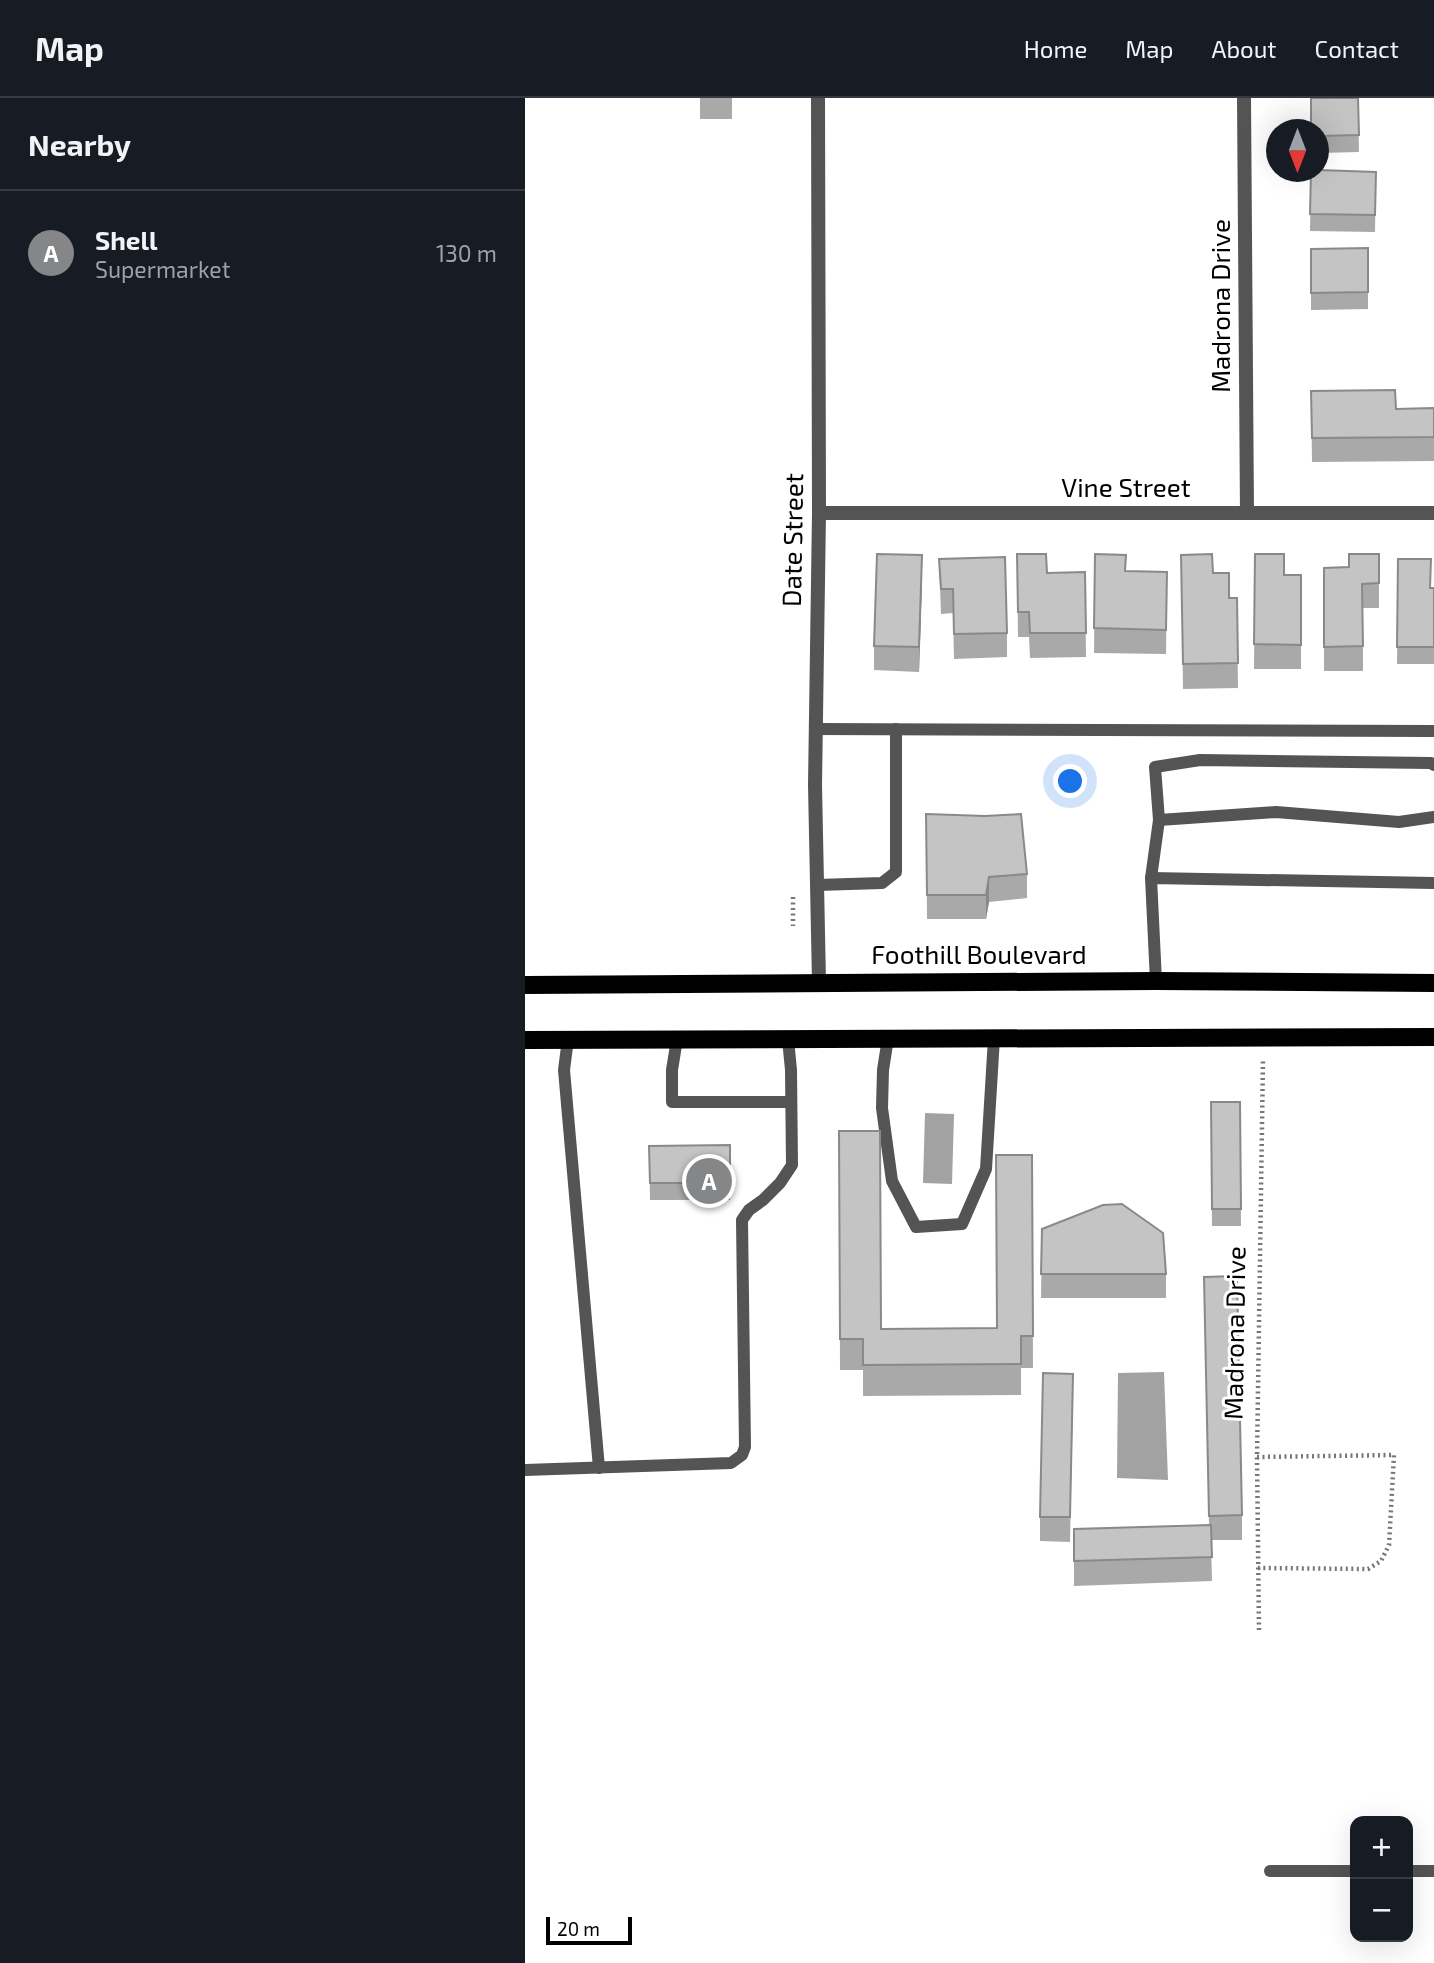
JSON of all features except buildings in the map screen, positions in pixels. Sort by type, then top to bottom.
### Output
[{"type":"main road","name":"Foothill Boulevard","points":[[525,985],[1156,981],[1434,983]]},
{"type":"main road","points":[[525,1040],[1434,1037]]},
{"type":"street","name":"Date Street","points":[[818,98],[819,513],[815,729],[818,982]]},
{"type":"street","name":"Madrona Drive","points":[[1244,98],[1247,513]]},
{"type":"street","name":"Vine Street","points":[[819,513],[1434,513]]},
{"type":"lane","points":[[815,729],[1434,730]]},
{"type":"lane","points":[[817,885],[882,883],[896,872],[896,729]]},
{"type":"lane","points":[[1156,981],[1151,878],[1159,820],[1155,767],[1200,760],[1393,762],[1434,765]]},
{"type":"lane","points":[[1159,820],[1276,812],[1399,822],[1434,817]]},
{"type":"lane","points":[[1151,878],[1434,883]]},
{"type":"lane","points":[[888,1038],[883,1070],[882,1108],[892,1181],[916,1227],[962,1224],[986,1168],[994,1038]]},
{"type":"lane","points":[[677,1039],[671,1102],[791,1102]]},
{"type":"lane","points":[[525,1470],[731,1463],[743,1455],[743,1220],[749,1209],[781,1183],[792,1165],[788,1039]]},
{"type":"lane","points":[[568,1040],[564,1070],[599,1468]]},
{"type":"lane","points":[[1270,1871],[1350,1871]]},
{"type":"lane","points":[[1413,1871],[1434,1871]]},
{"type":"path","name":"Madrona Drive","points":[[1259,1630],[1257,1457],[1263,1037]]},
{"type":"path","points":[[1257,1457],[1394,1455],[1389,1545],[1381,1561],[1368,1569],[1258,1568]]},
{"type":"shaded area","points":[[925,1113],[954,1114],[952,1184],[923,1183]]},
{"type":"shaded area","points":[[1164,1372],[1168,1480],[1117,1478],[1118,1373]]},
{"type":"place","name":"Shell","points":[[709,1181]]}]
